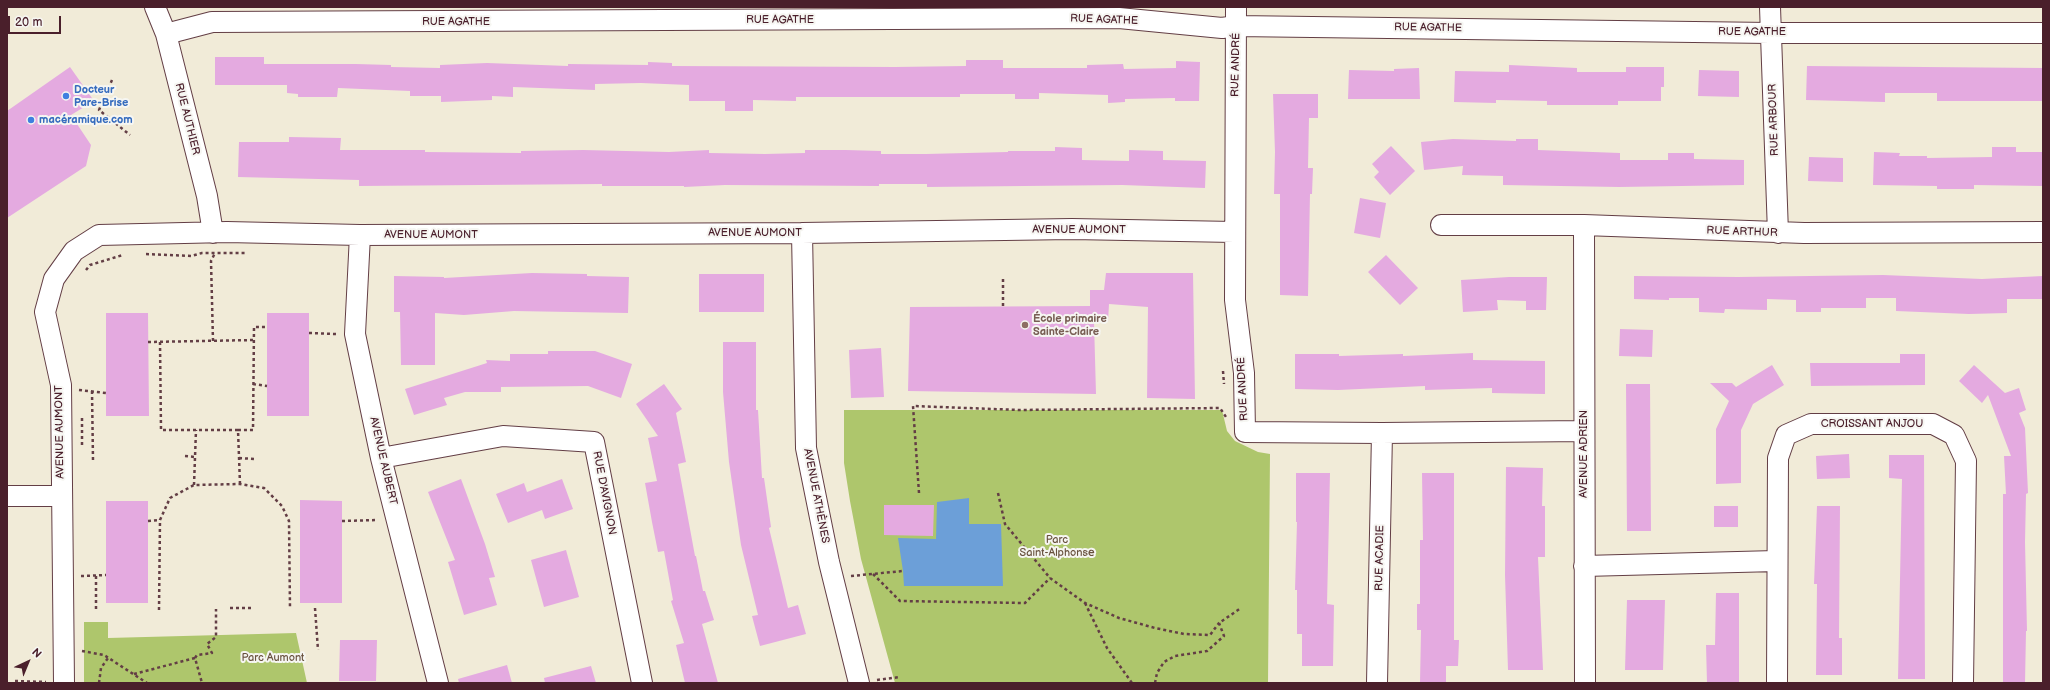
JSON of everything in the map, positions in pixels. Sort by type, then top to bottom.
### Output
[{"type":"street","name":"RUE AUTHIER","points":[[155,7],[166,34],[207,196],[213,233]]},
{"type":"street","name":"RUE ARBOUR","points":[[1770,7],[1778,233]]},
{"type":"street","name":"RUE AGATHE","points":[[166,34],[202,24],[232,22],[1119,18],[1222,28],[1236,17],[1770,33],[2043,33]]},
{"type":"street","name":"RUE ANDRÉ","points":[[1236,17],[1234,232],[1235,300],[1244,374],[1245,432],[1382,433],[1584,431]]},
{"type":"street","name":"RUE ARTHUR","points":[[1441,226],[1584,226],[1778,233],[2043,232]]},
{"type":"street","name":"AVENUE ADRIEN","points":[[1584,226],[1585,683]]},
{"type":"street","name":"AVENUE AUMONT","points":[[64,683],[75,647],[72,576],[61,496],[73,392],[45,312],[54,279],[74,251],[99,235],[213,233],[360,235],[802,233],[1072,230],[1234,232]]},
{"type":"street","name":"AVENUE ATHÈNES","points":[[802,233],[806,448],[832,577],[859,683]]},
{"type":"street","name":"AVENUE AUBERT","points":[[360,235],[355,334],[381,458],[438,683]]},
{"type":"street","name":"CROISSANT ANJOU","points":[[1777,683],[1776,561],[1778,458],[1786,435],[1812,424],[1934,424],[1954,435],[1966,462],[1963,683]]},
{"type":"street","name":"RUE ACADIE","points":[[1377,683],[1382,433]]},
{"type":"street","name":"RUE D'AVIGNON","points":[[381,458],[503,436],[594,442],[642,683]]},
{"type":"street","points":[[7,496],[61,496]]},
{"type":"street","points":[[1584,566],[1776,561]]},
{"type":"path","points":[[112,80],[99,110],[130,135]]},
{"type":"path","points":[[140,254],[191,256],[202,253],[250,251]]},
{"type":"path","points":[[213,341],[211,261],[215,253]]},
{"type":"path","points":[[85,270],[90,265],[126,254]]},
{"type":"path","points":[[1003,278],[1003,306]]},
{"type":"path","points":[[160,342],[162,430],[253,430],[254,327],[267,327]]},
{"type":"path","points":[[309,333],[355,334]]},
{"type":"path","points":[[148,342],[254,340]]},
{"type":"path","points":[[253,384],[267,386]]},
{"type":"path","points":[[92,391],[93,460]]},
{"type":"path","points":[[73,392],[92,391],[106,393]]},
{"type":"path","points":[[919,493],[913,406],[1020,410],[1220,408]]},
{"type":"path","points":[[81,413],[83,429],[82,452]]},
{"type":"path","points":[[194,485],[196,430]]},
{"type":"path","points":[[238,430],[240,484]]},
{"type":"path","points":[[185,456],[195,457]]},
{"type":"path","points":[[239,458],[254,459]]},
{"type":"path","points":[[159,610],[160,520],[170,498],[194,485],[240,484],[264,488],[282,506],[289,521],[290,608]]},
{"type":"path","points":[[998,493],[1005,524],[1050,578],[1085,603],[1119,618],[1155,628],[1184,634],[1210,635],[1218,623],[1241,608]]},
{"type":"path","points":[[148,521],[160,520]]},
{"type":"path","points":[[342,521],[397,520]]},
{"type":"path","points":[[72,576],[81,569]]},
{"type":"path","points":[[832,577],[903,572]]},
{"type":"path","points":[[873,574],[900,602],[1025,603],[1050,578]]},
{"type":"path","points":[[72,576],[106,575]]},
{"type":"path","points":[[72,576],[81,584]]},
{"type":"path","points":[[96,576],[96,611]]},
{"type":"path","points":[[1085,603],[1107,648],[1132,683]]},
{"type":"path","points":[[230,608],[251,608]]},
{"type":"path","points":[[315,608],[318,650]]},
{"type":"path","points":[[133,674],[195,658],[197,655],[212,653],[207,644],[216,637],[216,609]]},
{"type":"path","points":[[1155,683],[1164,662],[1175,656],[1207,651],[1224,636],[1218,623]]},
{"type":"path","points":[[75,647],[104,655],[148,683]]},
{"type":"path","points":[[99,683],[101,668],[108,658]]},
{"type":"path","points":[[195,658],[202,683]]},
{"type":"path","points":[[15,682],[64,683]]},
{"type":"green space","name":"Parc Saint-Alphonse","points":[[844,410],[1222,410],[1227,431],[1235,441],[1258,452],[1270,454],[1268,683],[895,683],[861,559],[850,501],[844,463]]},
{"type":"green space","name":"Parc Aumont","points":[[84,622],[108,622],[108,638],[296,633],[307,683],[84,683]]},
{"type":"water","points":[[969,498],[969,524],[1001,524],[1003,586],[904,586],[898,538],[936,539],[937,502]]},
{"type":"building","points":[[215,57],[264,57],[264,64],[356,64],[391,65],[391,67],[440,68],[440,65],[487,63],[568,66],[568,64],[648,65],[648,62],[672,63],[672,66],[966,66],[966,60],[1003,60],[1003,68],[1087,68],[1087,65],[1123,64],[1124,69],[1176,68],[1176,61],[1200,62],[1199,101],[1175,101],[1175,98],[1125,99],[1125,102],[1108,103],[1108,95],[1039,93],[1039,99],[1015,99],[1015,94],[960,94],[960,97],[796,97],[796,101],[753,100],[753,111],[725,111],[725,101],[689,101],[689,85],[641,83],[595,84],[595,90],[513,87],[513,97],[492,96],[492,100],[441,102],[441,96],[410,96],[410,91],[338,88],[337,97],[298,97],[298,94],[287,93],[287,85],[215,85]]},
{"type":"building","points":[[1509,65],[1577,68],[1577,72],[1626,72],[1626,67],[1664,67],[1664,87],[1661,87],[1661,101],[1618,101],[1618,105],[1547,105],[1547,101],[1496,100],[1496,103],[1454,102],[1455,71],[1509,72]]},
{"type":"building","points":[[1807,66],[2043,68],[2043,101],[1937,101],[1937,93],[1885,93],[1885,102],[1806,100]]},
{"type":"building","points":[[70,67],[94,101],[71,115],[91,145],[86,166],[7,218],[7,111]]},
{"type":"building","points":[[1419,68],[1420,99],[1348,99],[1349,70],[1394,71],[1394,69]]},
{"type":"building","points":[[1699,70],[1739,71],[1739,97],[1698,96]]},
{"type":"building","points":[[1273,94],[1318,94],[1318,118],[1309,118],[1308,168],[1313,168],[1312,194],[1310,194],[1308,296],[1280,295],[1280,194],[1274,194],[1275,152]]},
{"type":"building","points":[[289,137],[341,138],[340,150],[425,150],[425,152],[521,153],[521,151],[583,150],[669,152],[709,150],[709,153],[765,154],[805,153],[805,150],[846,150],[881,151],[881,154],[926,154],[1055,151],[1055,147],[1082,148],[1082,160],[1129,161],[1129,150],[1163,151],[1163,160],[1206,161],[1205,188],[1122,185],[927,187],[927,184],[879,184],[879,186],[725,185],[684,187],[602,186],[602,184],[359,186],[359,180],[238,177],[239,142],[289,142]]},
{"type":"building","points":[[1453,139],[1516,141],[1516,139],[1538,139],[1538,150],[1620,153],[1620,160],[1668,160],[1668,153],[1694,153],[1694,159],[1744,160],[1744,185],[1619,187],[1503,185],[1503,176],[1462,175],[1463,166],[1424,170],[1421,142]]},
{"type":"building","points":[[1391,146],[1415,171],[1390,195],[1374,177],[1379,172],[1372,164]]},
{"type":"building","points":[[1992,147],[2016,147],[2016,152],[2043,152],[2043,186],[1974,185],[1974,189],[1937,189],[1937,186],[1873,185],[1874,152],[1900,153],[1899,156],[1927,156],[1927,158],[1992,157]]},
{"type":"building","points":[[1809,157],[1843,158],[1843,182],[1808,181]]},
{"type":"building","points":[[1360,198],[1386,203],[1380,238],[1354,233]]},
{"type":"building","points":[[1386,255],[1418,288],[1400,305],[1368,272]]},
{"type":"building","points":[[532,273],[587,274],[587,276],[629,277],[628,313],[514,311],[464,315],[435,313],[435,365],[401,365],[400,312],[394,312],[394,276],[444,278]]},
{"type":"building","name":"École primaire Sainte-Claire","points":[[1106,273],[1193,273],[1195,399],[1147,398],[1148,307],[1109,304],[1108,322],[1094,322],[1096,394],[908,391],[910,307],[1090,306],[1090,290],[1104,290]]},
{"type":"building","points":[[699,274],[764,274],[764,312],[699,312]]},
{"type":"building","points":[[1883,275],[1982,279],[2043,276],[2043,299],[2007,299],[2007,313],[1969,314],[1896,311],[1896,298],[1866,298],[1866,308],[1821,308],[1821,312],[1796,312],[1796,300],[1767,299],[1767,310],[1725,309],[1724,313],[1699,312],[1699,298],[1669,298],[1669,300],[1634,299],[1634,276],[1738,277]]},
{"type":"building","points":[[1509,277],[1547,277],[1546,310],[1526,310],[1526,301],[1497,300],[1498,310],[1463,312],[1461,280]]},
{"type":"building","points":[[106,313],[148,313],[149,416],[106,416]]},
{"type":"building","points":[[267,313],[309,313],[309,416],[267,416]]},
{"type":"building","points":[[1620,329],[1653,330],[1652,357],[1619,356]]},
{"type":"building","points":[[723,342],[756,342],[756,410],[758,410],[762,478],[764,478],[771,527],[769,528],[788,608],[798,605],[806,634],[760,646],[752,616],[758,615],[741,545],[729,462],[723,392]]},
{"type":"building","points":[[881,348],[884,397],[851,398],[849,350]]},
{"type":"building","points":[[548,351],[595,351],[632,364],[621,398],[588,386],[501,387],[501,392],[465,392],[444,398],[447,405],[414,415],[405,389],[487,363],[486,360],[510,361],[510,354],[548,354]]},
{"type":"building","points":[[1473,353],[1473,360],[1545,361],[1545,394],[1492,393],[1492,388],[1425,390],[1425,386],[1338,390],[1295,389],[1295,354],[1339,354],[1339,356],[1403,354],[1403,356]]},
{"type":"building","points":[[1900,354],[1925,354],[1925,385],[1811,386],[1810,363],[1900,363]]},
{"type":"building","points":[[1772,365],[1784,385],[1753,404],[1741,430],[1741,483],[1716,484],[1716,429],[1729,401],[1710,383],[1732,383],[1736,387]]},
{"type":"building","points":[[1974,365],[2005,393],[2019,388],[2026,410],[2019,413],[2025,428],[2028,493],[2026,494],[2025,542],[2027,631],[2025,683],[2003,683],[2003,494],[2006,494],[2004,456],[2011,456],[1988,395],[1982,403],[1959,381]]},
{"type":"building","points":[[664,384],[682,409],[676,413],[686,462],[678,464],[703,591],[705,591],[714,620],[702,624],[718,683],[685,683],[676,645],[684,643],[671,601],[673,600],[664,551],[658,552],[652,522],[645,483],[657,481],[648,438],[658,436],[636,404]]},
{"type":"building","points":[[1626,384],[1650,384],[1651,531],[1627,531]]},
{"type":"building","points":[[1849,454],[1850,478],[1817,479],[1816,456]]},
{"type":"building","points":[[1889,455],[1924,455],[1925,679],[1898,679],[1902,479],[1889,478]]},
{"type":"building","points":[[1506,467],[1543,468],[1542,506],[1545,506],[1545,557],[1538,557],[1543,670],[1508,670],[1505,575]]},
{"type":"building","points":[[1296,473],[1330,473],[1327,604],[1334,605],[1333,666],[1302,666],[1302,634],[1297,634],[1297,590],[1295,590],[1297,522]]},
{"type":"building","points":[[1422,473],[1454,473],[1454,640],[1459,640],[1458,666],[1446,666],[1446,683],[1420,683],[1421,630],[1417,630],[1417,604],[1420,604],[1420,540],[1423,540]]},
{"type":"building","points":[[461,479],[485,544],[495,577],[489,578],[497,605],[464,615],[448,562],[455,560],[428,492]]},
{"type":"building","points":[[562,479],[573,509],[545,519],[542,510],[508,523],[496,494],[524,483],[527,492]]},
{"type":"building","points":[[300,500],[342,501],[342,603],[300,603]]},
{"type":"building","points":[[106,501],[148,501],[148,603],[106,603]]},
{"type":"building","points":[[884,505],[934,505],[933,536],[884,535]]},
{"type":"building","points":[[1714,506],[1738,506],[1738,527],[1714,527]]},
{"type":"building","points":[[1817,506],[1840,506],[1839,638],[1842,638],[1842,675],[1816,675],[1817,584],[1814,584]]},
{"type":"building","points":[[566,550],[579,597],[544,607],[531,560]]},
{"type":"building","points":[[1716,593],[1739,593],[1739,683],[1707,683],[1706,645],[1715,645]]},
{"type":"building","points":[[1627,600],[1665,600],[1663,670],[1625,670]]},
{"type":"building","points":[[340,640],[377,640],[376,681],[339,681]]},
{"type":"building","points":[[507,665],[512,683],[459,683],[458,679]]},
{"type":"building","points":[[591,666],[596,683],[545,683],[544,678]]},
{"type":"place","name":"Docteur Pare-Brise","points":[[66,96]]},
{"type":"place","name":"macéramique.com","points":[[31,120]]},
{"type":"place","name":"École primaire Sainte-Claire","points":[[1025,325]]}]
